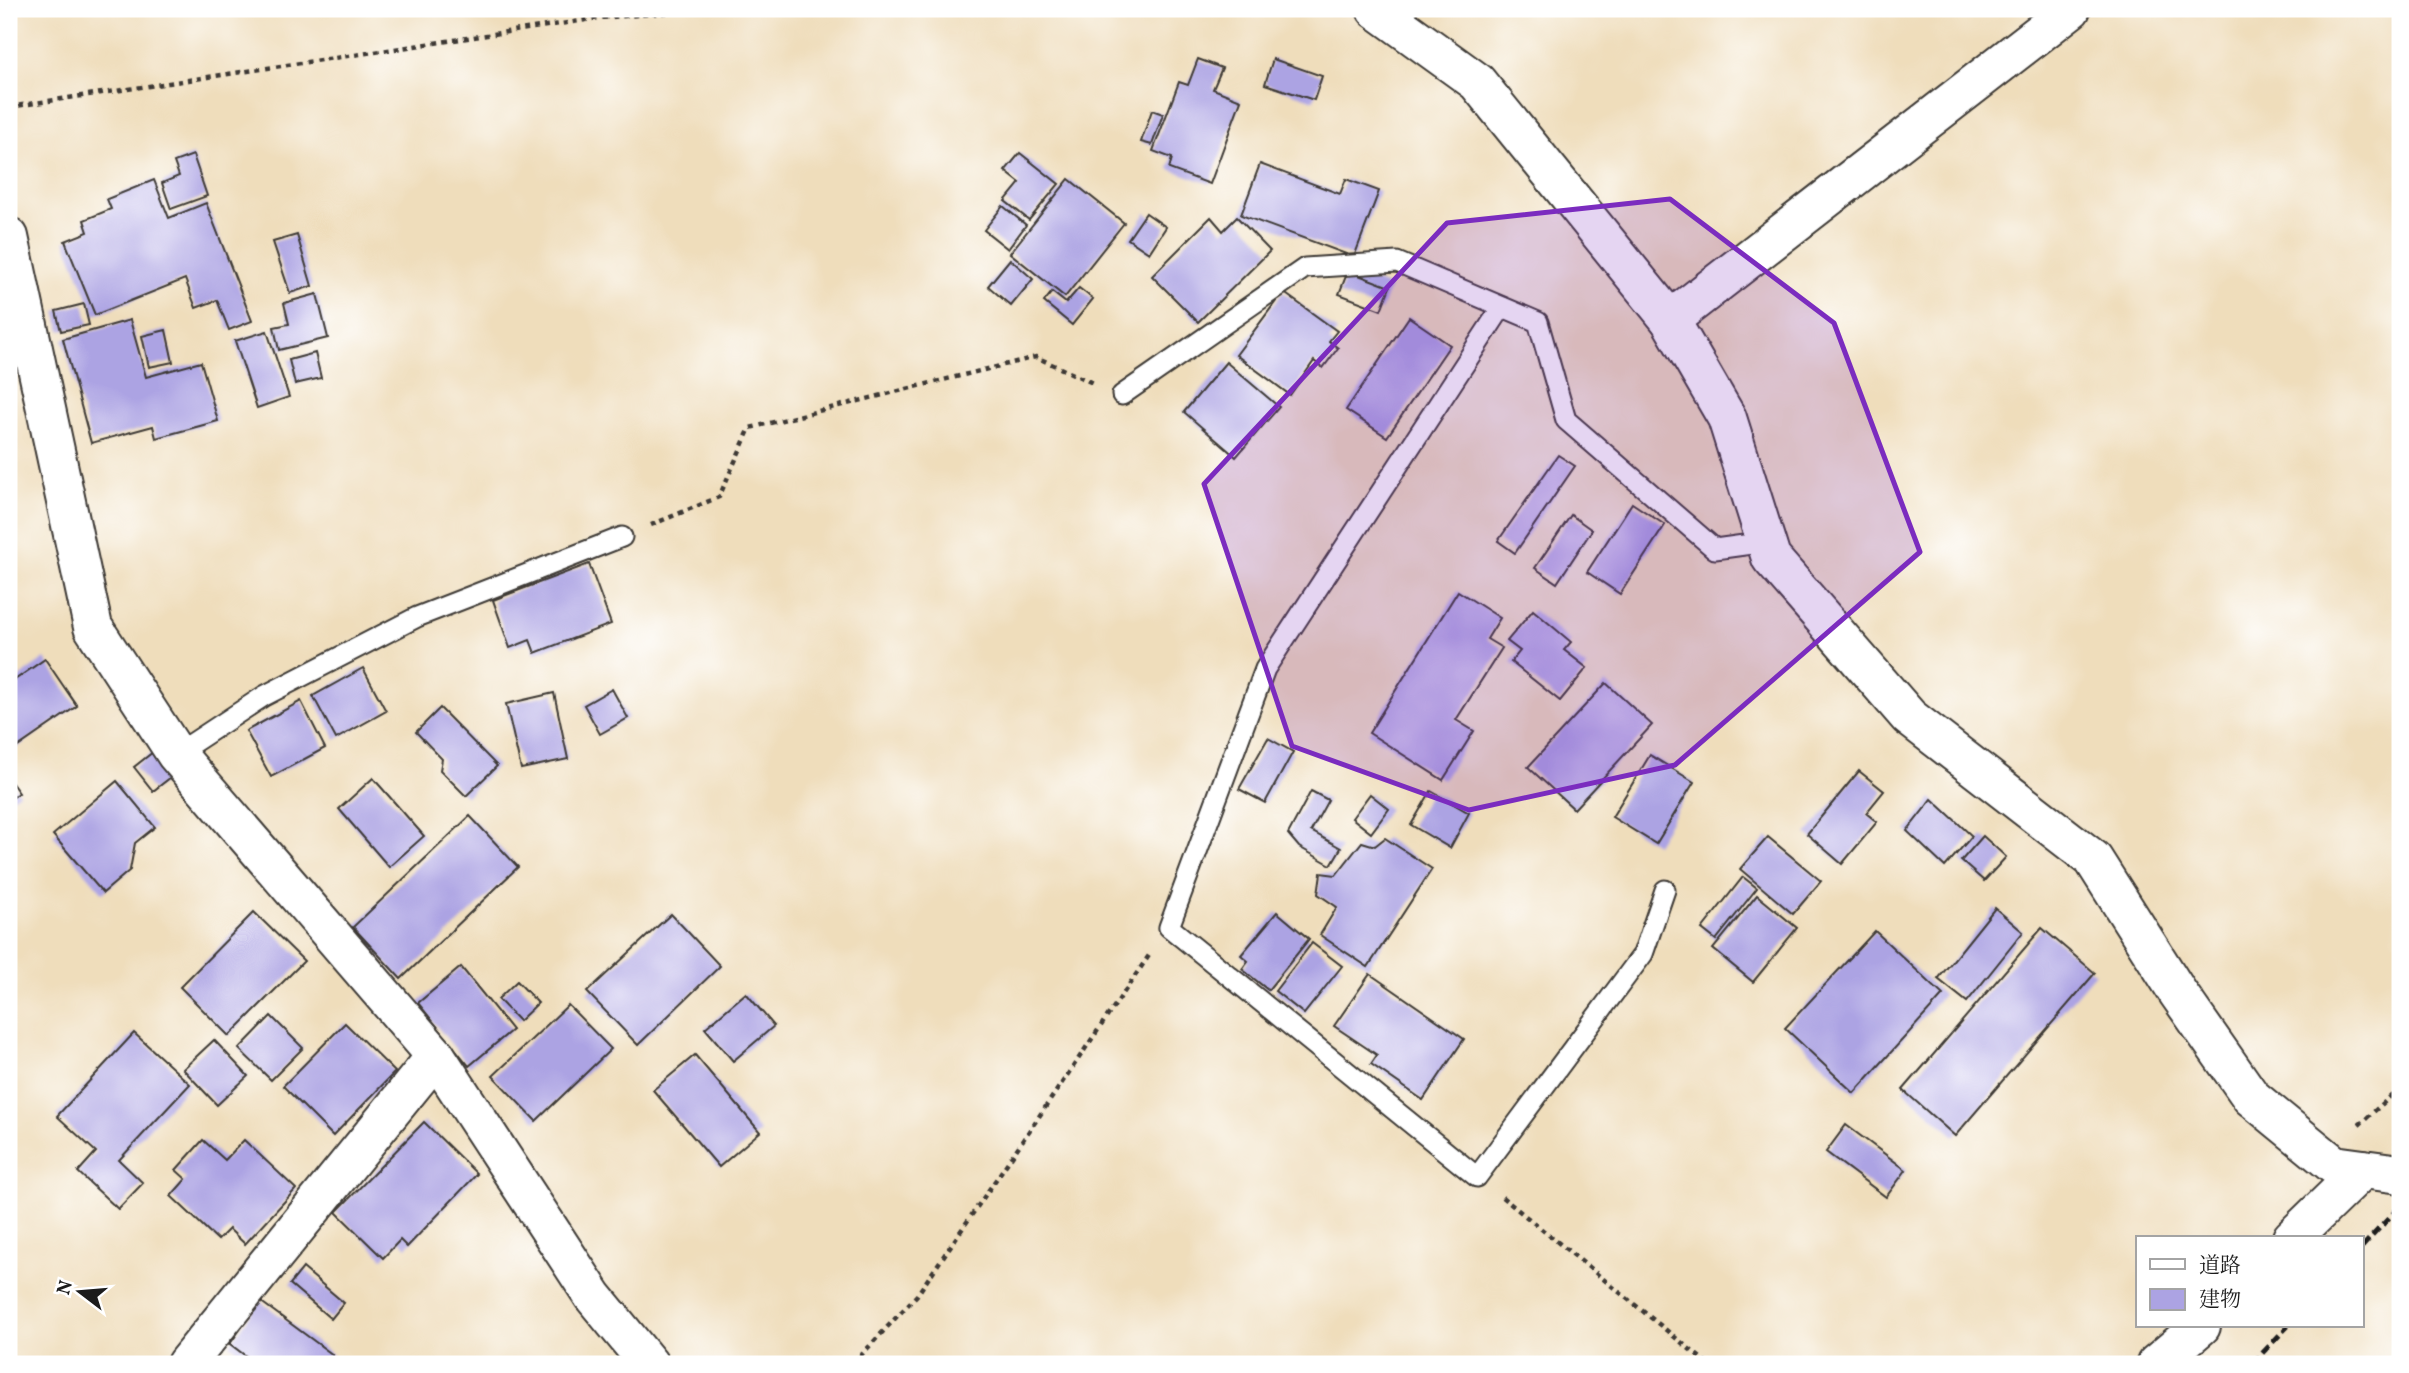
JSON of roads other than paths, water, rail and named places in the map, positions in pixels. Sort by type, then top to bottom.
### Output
[{"type":"street","points":[[1376,9],[1477,82],[1671,320],[1727,418],[1771,558],[1909,717],[2093,859],[2178,993],[2251,1097],[2334,1165],[2400,1174]]},
{"type":"street","points":[[1671,320],[2071,9]]},
{"type":"street","points":[[9,237],[93,627],[176,754],[436,1056],[593,1296],[649,1364]]},
{"type":"street","points":[[186,1364],[436,1056]]},
{"type":"street","points":[[2294,1236],[2363,1169]]},
{"type":"street","points":[[2155,1364],[2199,1328]]},
{"type":"lane","points":[[1122,396],[1305,268],[1397,262],[1538,322],[1566,420],[1715,549],[1766,542]]},
{"type":"lane","points":[[1502,307],[1265,669],[1169,927],[1477,1177],[1643,954],[1665,890]]},
{"type":"lane","points":[[176,754],[264,696],[417,617],[622,537]]},
{"type":"railway","points":[[2364,1245],[2400,1206]]},
{"type":"railway","points":[[2252,1364],[2286,1328]]}]
